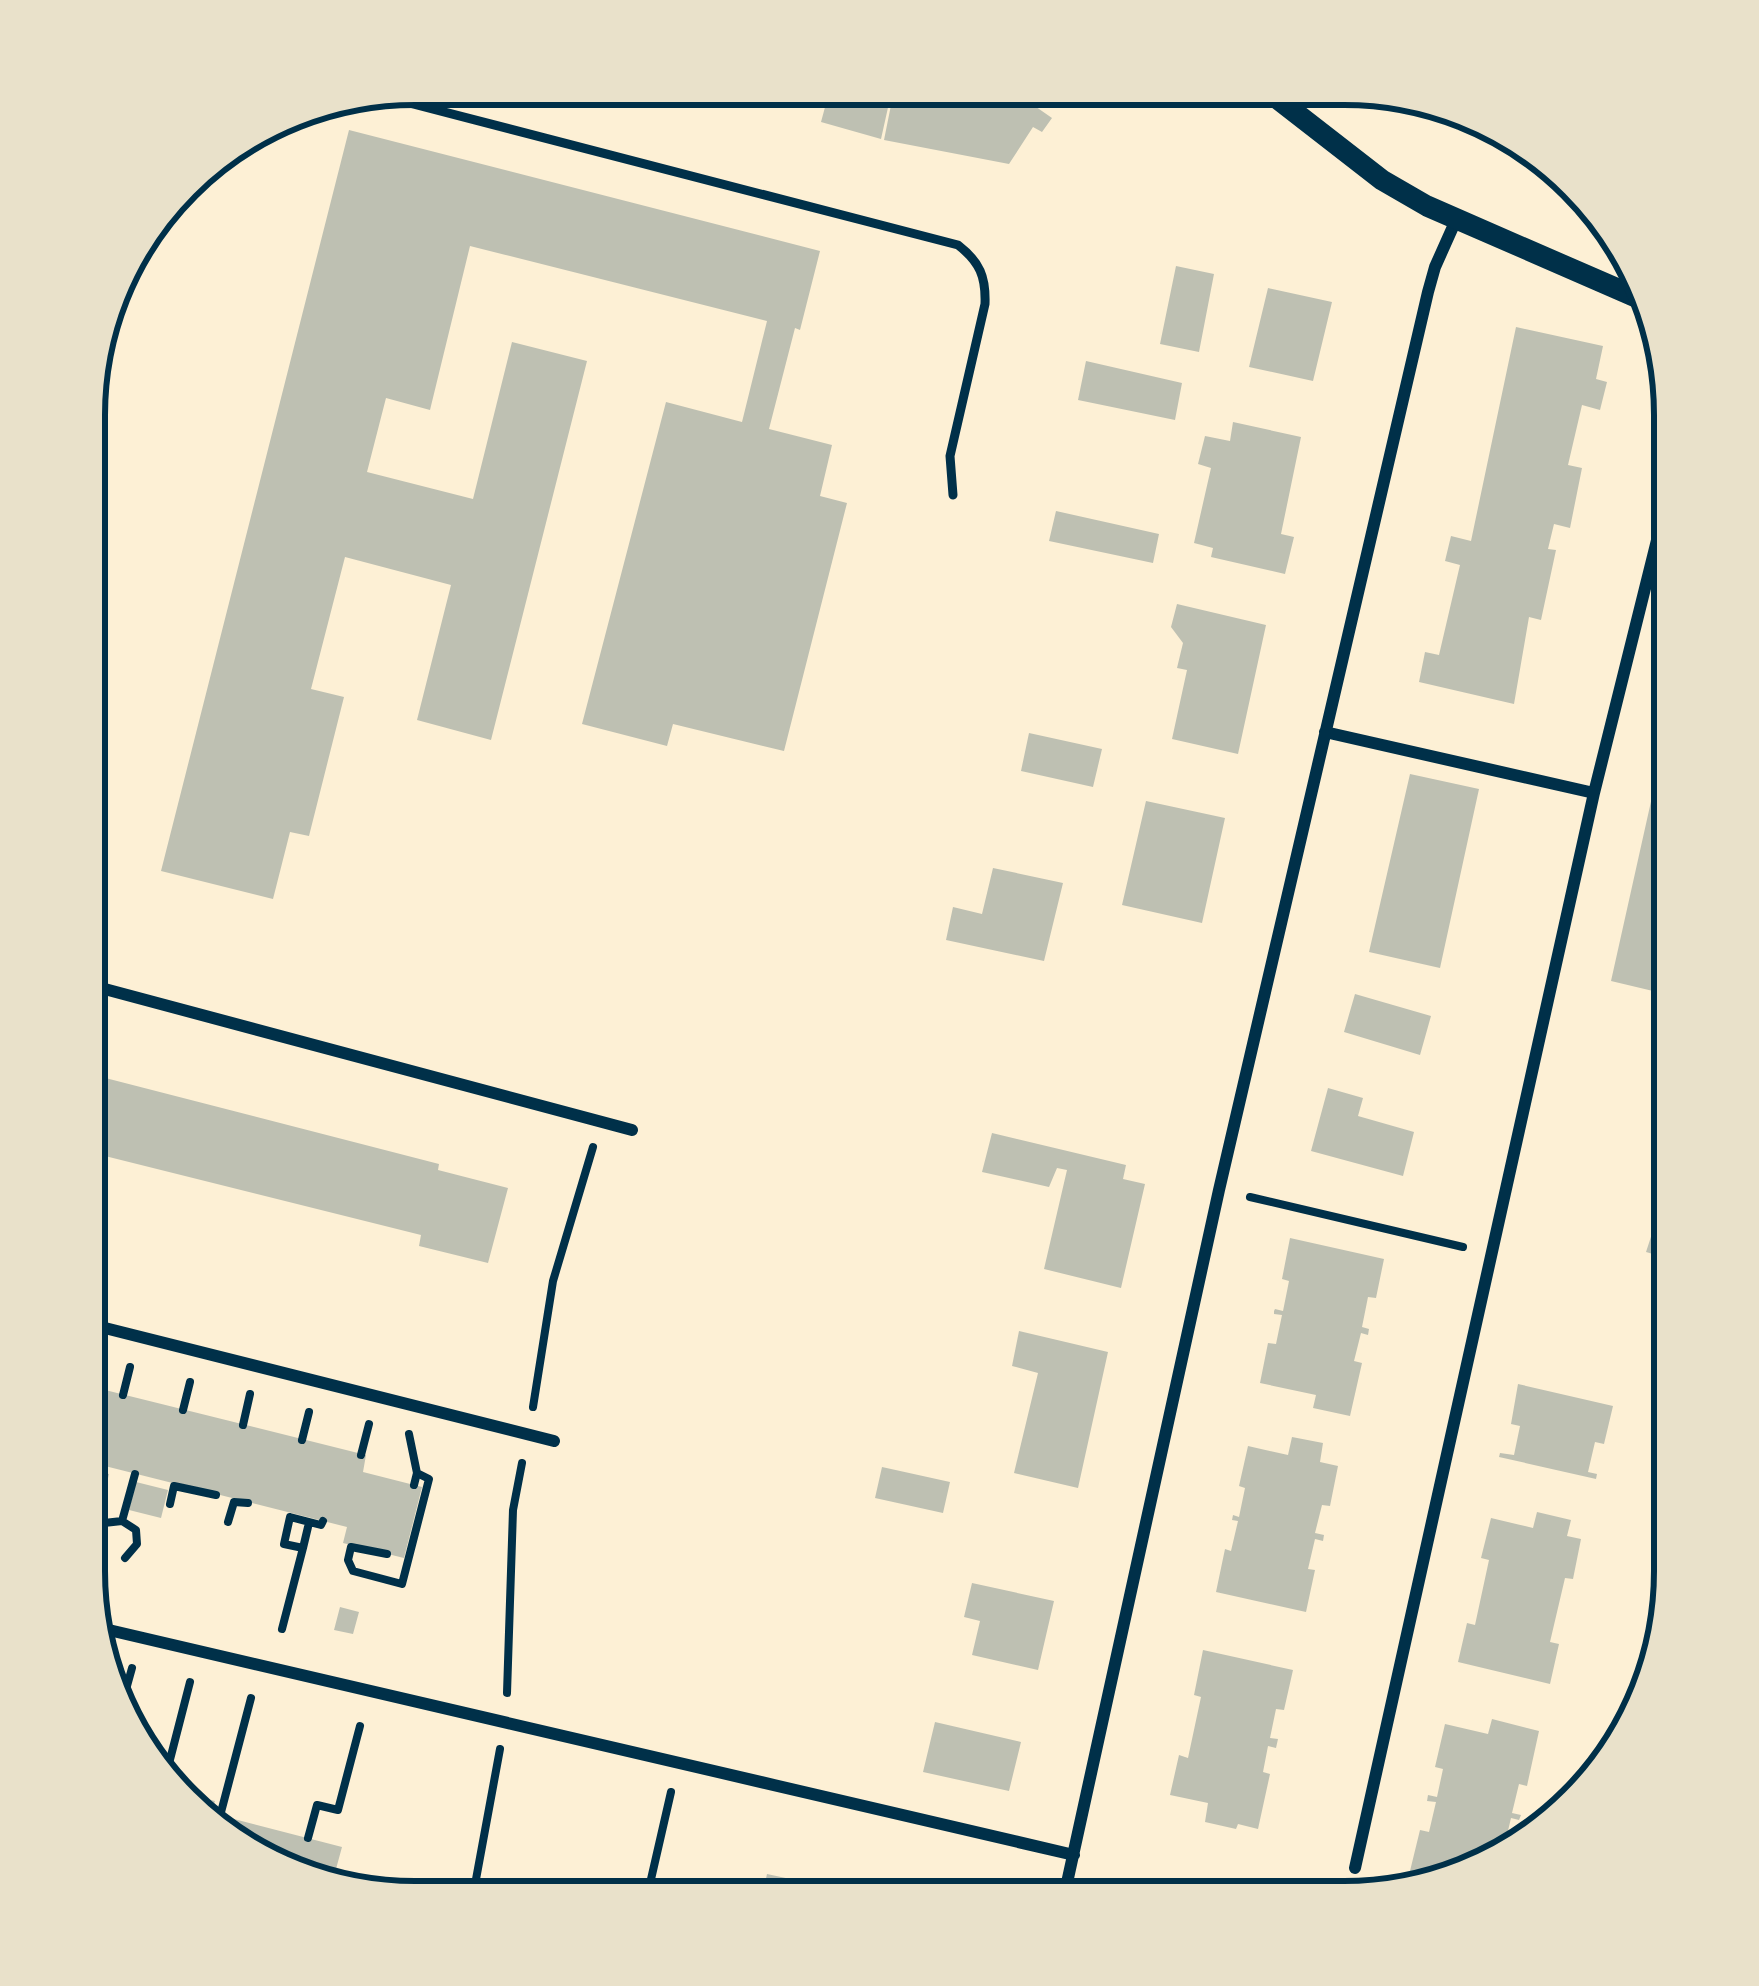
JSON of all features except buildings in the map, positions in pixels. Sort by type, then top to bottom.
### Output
[{"type":"street","points":[[1286,105],[1382,180],[1456,220],[1629,294]]},
{"type":"street","points":[[1069,1880],[1219,1190],[1325,732],[1428,292],[1456,220]]},
{"type":"street","points":[[1355,1868],[1594,793],[1653,556]]},
{"type":"street","points":[[1325,732],[1594,793]]},
{"type":"street","points":[[105,989],[632,1130]]},
{"type":"street","points":[[106,1328],[554,1441]]},
{"type":"street","points":[[111,1630],[1074,1855]]},
{"type":"lane","points":[[421,106],[958,245],[981,268],[985,304],[950,455],[953,495]]},
{"type":"path","points":[[1219,1190],[1492,1254]]},
{"type":"path","points":[[123,1394],[133,1357]]},
{"type":"path","points":[[183,1410],[193,1372]]},
{"type":"path","points":[[243,1425],[252,1387]]},
{"type":"path","points":[[302,1440],[312,1402]]},
{"type":"path","points":[[362,1455],[371,1417]]},
{"type":"path","points":[[410,1427],[417,1473],[414,1486]]},
{"type":"path","points":[[387,1554],[351,1547],[348,1561],[352,1571],[402,1584],[429,1479],[417,1473]]},
{"type":"path","points":[[122,1521],[134,1474]]},
{"type":"path","points":[[170,1504],[174,1486],[216,1495]]},
{"type":"path","points":[[228,1522],[234,1502],[248,1503]]},
{"type":"path","points":[[303,1549],[284,1544],[290,1517],[321,1525],[322,1521]]},
{"type":"path","points":[[106,1523],[122,1521],[136,1531],[137,1544],[125,1558]]},
{"type":"path","points":[[282,1629],[308,1527]]},
{"type":"path","points":[[127,1685],[132,1667]]},
{"type":"path","points":[[170,1760],[190,1682]]},
{"type":"path","points":[[221,1812],[251,1698]]},
{"type":"path","points":[[476,1880],[506,1722]]},
{"type":"path","points":[[308,1838],[317,1805],[338,1810],[360,1726]]},
{"type":"path","points":[[651,1880],[677,1762]]}]
